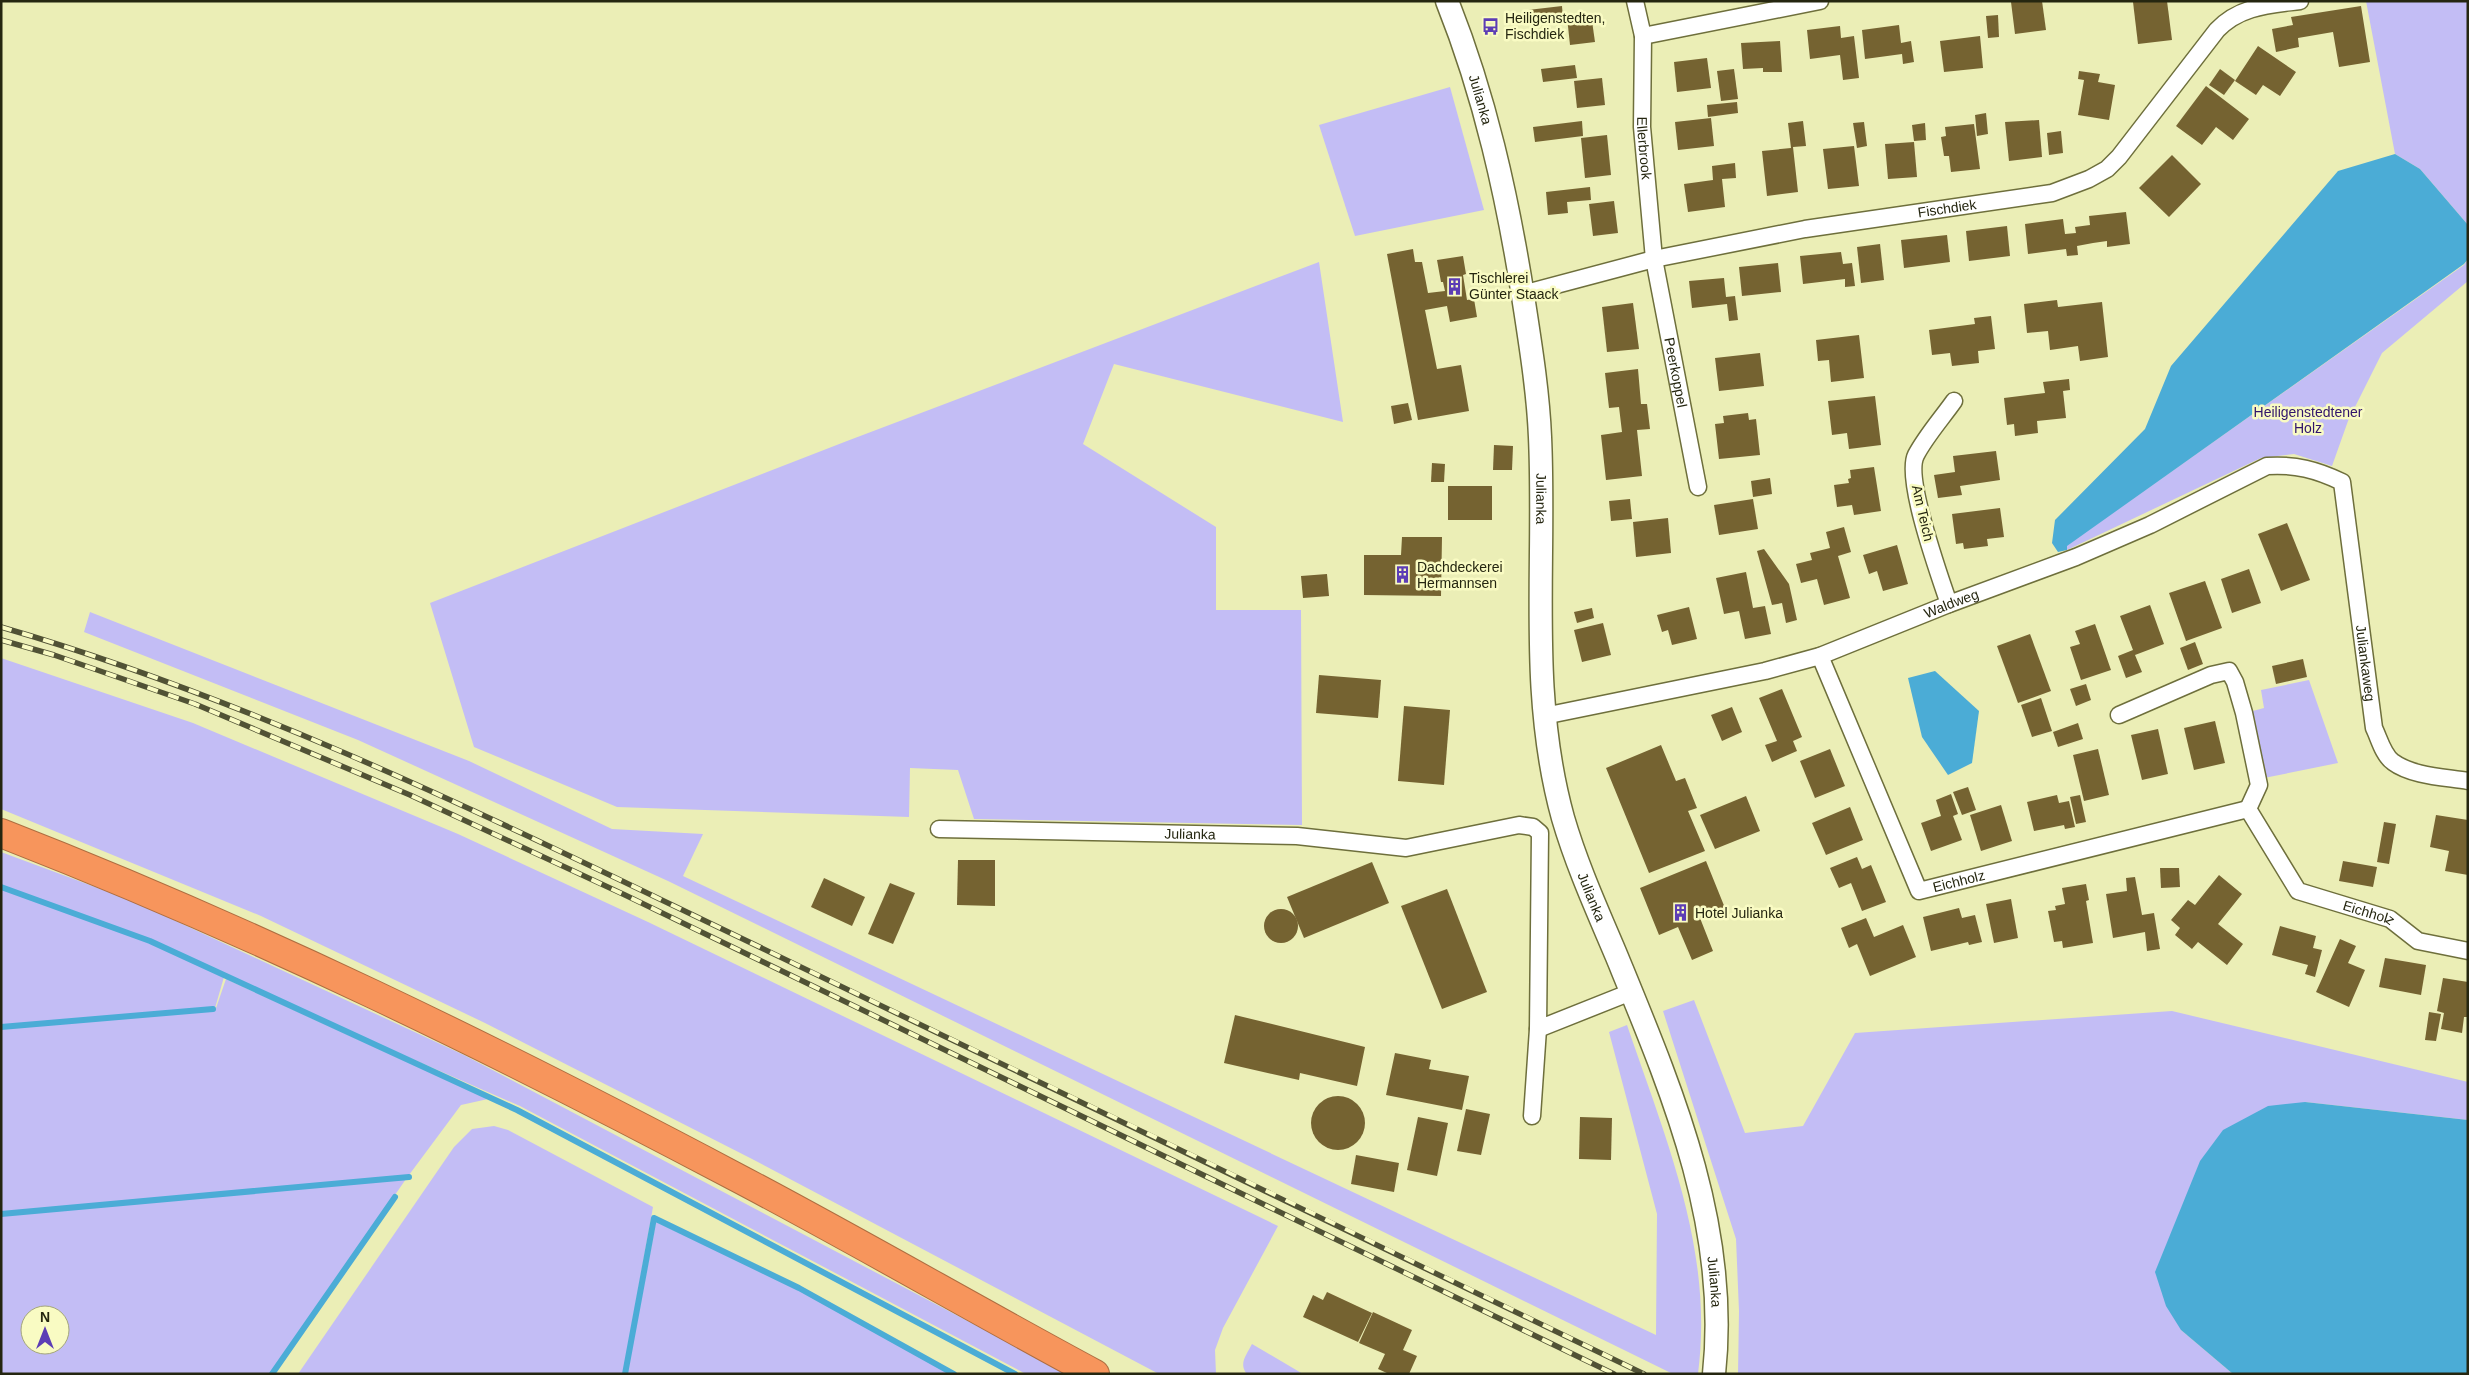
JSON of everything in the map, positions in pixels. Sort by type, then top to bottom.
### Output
[{"type":"highway","points":[[1,833],[207,918],[331,974],[465,1038],[736,1177],[1095,1374]]},
{"type":"street","name":"Julianka","points":[[1447,1],[1474,79],[1497,162],[1508,207],[1522,294],[1540,435],[1540,657],[1547,748],[1564,818],[1577,859],[1631,992],[1689,1148],[1703,1196],[1715,1273],[1718,1335],[1715,1368]]},
{"type":"street","name":"Ellerbrook","points":[[1635,1],[1643,36],[1642,127],[1654,259]]},
{"type":"street","points":[[1643,36],[1820,1]]},
{"type":"street","name":"Fischdiek","points":[[1522,294],[1654,259],[1805,229],[2034,196],[2077,185],[2119,158],[2217,30],[2229,18],[2254,8],[2300,1]]},
{"type":"street","name":"Peerkoppel","points":[[1654,259],[1698,487]]},
{"type":"street","name":"Am Teich","points":[[1949,604],[1925,530],[1915,484],[1915,456],[1954,401]]},
{"type":"street","name":"Waldweg","points":[[1544,716],[1765,671],[1820,656],[1949,604],[2076,557],[2150,525],[2267,466],[2287,464],[2314,470],[2342,482]]},
{"type":"street","name":"Juliankaweg","points":[[2342,482],[2374,728],[2392,761],[2409,770],[2468,781]]},
{"type":"street","name":"Eichholz","points":[[1820,656],[1919,891],[2248,809],[2298,891],[2390,919],[2418,941],[2468,952]]},
{"type":"street","points":[[2119,715],[2211,675],[2229,671],[2235,682],[2244,713],[2259,785],[2248,809]]},
{"type":"street","name":"Julianka","points":[[939,829],[1297,836],[1406,848],[1519,825],[1533,827],[1540,833],[1538,1029],[1532,1116]]},
{"type":"street","points":[[1538,1029],[1631,992]]},
{"type":"green space","points":[[2366,1],[2468,1],[2468,225],[2420,169],[2395,154]]},
{"type":"green space","points":[[1450,87],[1484,210],[1355,236],[1319,125]]},
{"type":"green space","name":"Heiligenstedtener Holz","points":[[2468,259],[2468,281],[2382,353],[2348,421],[2332,466],[2294,454],[2261,458],[2067,550],[2066,546],[2464,265]]},
{"type":"green space","points":[[1319,262],[1343,422],[1114,364],[1083,444],[1216,527],[1216,610],[1301,610],[1302,825],[974,819],[958,770],[910,768],[909,817],[617,807],[474,747],[430,603],[847,441]]},
{"type":"green space","points":[[90,612],[469,761],[612,829],[703,834],[683,876],[1656,1335],[1657,1214],[1609,1032],[1627,1025],[1671,1153],[1693,1239],[1699,1283],[1701,1328],[1698,1374],[1673,1374],[668,881],[358,740],[84,632]]},
{"type":"green space","points":[[1,658],[193,723],[458,834],[648,922],[1278,1226],[1223,1328],[1215,1350],[1216,1374],[1159,1374],[754,1160],[485,1023],[261,916],[1,809]]},
{"type":"green space","points":[[2309,680],[2338,763],[2264,778],[2249,712],[2264,708],[2261,690]]},
{"type":"green space","points":[[1,852],[133,901],[464,1055],[1068,1374],[1026,1374],[520,1106],[360,1036],[152,940],[1,885]]},
{"type":"green space","points":[[1,888],[150,943],[224,977],[215,1008],[1,1026]]},
{"type":"green space","points":[[226,979],[488,1099],[461,1105],[409,1175],[1,1213],[1,1029],[215,1011]]},
{"type":"green space","points":[[1694,1000],[1745,1133],[1803,1126],[1855,1033],[2172,1011],[2468,1082],[2468,1120],[2305,1102],[2181,1330],[2233,1374],[1738,1374],[1739,1311],[1736,1239],[1663,1011]]},
{"type":"green space","points":[[494,1126],[508,1130],[653,1207],[623,1374],[298,1374],[454,1147],[472,1129]]},
{"type":"green space","points":[[406,1179],[271,1374],[1,1374],[1,1216]]},
{"type":"green space","points":[[656,1222],[798,1289],[950,1374],[627,1374]]},
{"type":"green space","points":[[1252,1344],[1303,1374],[1247,1374],[1243,1363]]},
{"type":"water","points":[[2395,154],[2420,169],[2468,225],[2468,259],[2464,264],[2067,546],[2067,550],[2058,552],[2052,543],[2055,520],[2145,429],[2171,366],[2338,171]]},
{"type":"water","points":[[1935,671],[1979,711],[1972,763],[1948,775],[1922,737],[1908,678]]},
{"type":"water","points":[[2305,1102],[2468,1120],[2468,1374],[2233,1374],[2181,1330],[2166,1306],[2155,1272],[2200,1161],[2223,1130],[2268,1106]]},
{"type":"building","points":[[2042,1],[2046,30],[2015,34],[2011,2]]},
{"type":"building","points":[[2167,1],[2172,40],[2138,44],[2133,2]]},
{"type":"building","points":[[1562,6],[1563,19],[1529,23],[1528,10]]},
{"type":"building","points":[[2361,6],[2370,62],[2339,67],[2333,32],[2298,38],[2299,47],[2276,52],[2272,29],[2293,25],[2291,17]]},
{"type":"building","points":[[1591,14],[1595,42],[1570,45],[1567,17]]},
{"type":"building","points":[[1998,15],[1999,37],[1988,38],[1986,16]]},
{"type":"building","points":[[1899,25],[1901,43],[1911,41],[1914,62],[1903,64],[1902,54],[1865,59],[1862,30]]},
{"type":"building","points":[[1840,26],[1841,38],[1854,36],[1859,78],[1843,80],[1840,55],[1810,59],[1807,30]]},
{"type":"building","points":[[1980,36],[1983,68],[1944,72],[1940,41]]},
{"type":"building","points":[[1780,41],[1782,72],[1763,72],[1763,68],[1743,69],[1741,43]]},
{"type":"building","points":[[2258,46],[2296,72],[2280,96],[2263,85],[2256,95],[2235,81]]},
{"type":"building","points":[[1707,58],[1711,88],[1677,92],[1674,62]]},
{"type":"building","points":[[1575,65],[1577,78],[1543,82],[1541,69]]},
{"type":"building","points":[[1734,69],[1738,99],[1721,101],[1717,71]]},
{"type":"building","points":[[2220,69],[2235,80],[2224,95],[2209,85]]},
{"type":"building","points":[[2079,71],[2100,74],[2098,82],[2115,85],[2109,120],[2078,115],[2084,80],[2078,79]]},
{"type":"building","points":[[1602,78],[1605,105],[1577,108],[1574,81]]},
{"type":"building","points":[[2206,86],[2249,119],[2233,140],[2216,127],[2202,145],[2176,126]]},
{"type":"building","points":[[1737,102],[1738,113],[1708,117],[1707,105]]},
{"type":"building","points":[[1986,113],[1988,134],[1977,136],[1975,115]]},
{"type":"building","points":[[1711,118],[1714,146],[1678,150],[1675,122]]},
{"type":"building","points":[[2039,120],[2042,157],[2009,161],[2005,122]]},
{"type":"building","points":[[1582,121],[1583,136],[1535,142],[1533,127]]},
{"type":"building","points":[[1803,121],[1806,146],[1793,147],[1798,192],[1767,196],[1762,151],[1791,148],[1788,123]]},
{"type":"building","points":[[1864,122],[1867,146],[1857,148],[1853,123]]},
{"type":"building","points":[[1925,123],[1926,140],[1914,141],[1912,125]]},
{"type":"building","points":[[1974,124],[1980,169],[1951,172],[1949,156],[1944,156],[1941,137],[1946,136],[1945,127]]},
{"type":"building","points":[[2061,131],[2063,153],[2049,155],[2047,133]]},
{"type":"building","points":[[1607,135],[1611,175],[1585,178],[1581,138]]},
{"type":"building","points":[[1914,142],[1917,177],[1888,179],[1885,144]]},
{"type":"building","points":[[1854,146],[1859,186],[1828,189],[1823,149]]},
{"type":"building","points":[[2172,155],[2201,184],[2169,217],[2139,188]]},
{"type":"building","points":[[1735,163],[1736,178],[1722,179],[1725,207],[1688,212],[1684,184],[1713,180],[1712,166]]},
{"type":"building","points":[[1590,187],[1591,200],[1567,202],[1568,213],[1548,215],[1546,192]]},
{"type":"building","points":[[1614,201],[1618,233],[1593,236],[1589,204]]},
{"type":"building","points":[[2126,212],[2130,244],[2107,247],[2107,241],[2077,246],[2078,255],[2067,256],[2066,249],[2028,254],[2025,224],[2063,219],[2065,234],[2076,233],[2075,227],[2090,225],[2089,216]]},
{"type":"building","points":[[2007,226],[2010,256],[1969,261],[1966,231]]},
{"type":"building","points":[[1947,235],[1950,262],[1904,268],[1901,240]]},
{"type":"building","points":[[1880,244],[1884,280],[1861,283],[1857,247]]},
{"type":"building","points":[[1413,249],[1415,262],[1422,262],[1428,293],[1445,291],[1443,282],[1441,282],[1437,260],[1463,256],[1466,274],[1463,275],[1467,300],[1474,299],[1477,317],[1450,322],[1447,306],[1425,310],[1437,369],[1461,365],[1469,411],[1418,420],[1387,254]]},
{"type":"building","points":[[1841,252],[1843,264],[1852,263],[1855,286],[1845,287],[1845,279],[1803,284],[1800,256]]},
{"type":"building","points":[[1778,263],[1781,292],[1742,296],[1739,267]]},
{"type":"building","points":[[1724,278],[1726,297],[1735,296],[1738,320],[1729,321],[1727,304],[1692,308],[1689,281]]},
{"type":"building","points":[[2057,300],[2058,307],[2102,302],[2108,357],[2080,361],[2078,346],[2050,350],[2048,331],[2027,333],[2024,304]]},
{"type":"building","points":[[1633,303],[1639,349],[1607,352],[1602,307]]},
{"type":"building","points":[[1991,316],[1995,349],[1978,351],[1979,363],[1952,366],[1950,353],[1932,355],[1929,330],[1975,324],[1974,318]]},
{"type":"building","points":[[1859,335],[1864,378],[1831,382],[1829,360],[1818,361],[1816,340]]},
{"type":"building","points":[[1760,353],[1764,386],[1719,391],[1715,358]]},
{"type":"building","points":[[1638,369],[1641,404],[1647,404],[1650,429],[1637,430],[1642,476],[1606,480],[1601,435],[1622,432],[1619,407],[1609,408],[1605,373]]},
{"type":"building","points":[[2069,379],[2070,390],[2063,391],[2066,418],[2037,421],[2038,433],[2015,436],[2014,424],[2007,425],[2004,398],[2045,393],[2043,382]]},
{"type":"building","points":[[1875,396],[1881,445],[1849,449],[1847,433],[1832,435],[1828,401]]},
{"type":"building","points":[[1408,403],[1412,420],[1394,424],[1391,406]]},
{"type":"building","points":[[1748,413],[1749,420],[1756,419],[1760,455],[1719,459],[1715,424],[1724,423],[1723,416]]},
{"type":"building","points":[[1494,445],[1513,446],[1512,470],[1493,470]]},
{"type":"building","points":[[1996,451],[2000,480],[1960,486],[1962,495],[1938,498],[1934,475],[1955,472],[1953,456]]},
{"type":"building","points":[[1432,463],[1445,464],[1444,482],[1431,482]]},
{"type":"building","points":[[1874,467],[1881,511],[1854,515],[1852,505],[1837,507],[1834,485],[1849,483],[1848,479],[1851,478],[1850,470]]},
{"type":"building","points":[[1770,478],[1772,494],[1753,497],[1751,481]]},
{"type":"building","points":[[1448,486],[1492,486],[1492,520],[1448,520]]},
{"type":"building","points":[[1630,499],[1632,519],[1611,521],[1609,501]]},
{"type":"building","points":[[1753,499],[1758,529],[1719,535],[1714,505]]},
{"type":"building","points":[[2000,508],[2004,537],[1987,539],[1988,546],[1964,549],[1963,543],[1956,544],[1952,514]]},
{"type":"building","points":[[1668,518],[1671,553],[1636,557],[1633,522]]},
{"type":"building","points":[[2287,523],[2310,580],[2281,591],[2258,534]]},
{"type":"building","points":[[1844,527],[1851,552],[1838,556],[1850,598],[1824,605],[1817,579],[1801,583],[1796,564],[1812,560],[1810,553],[1830,548],[1826,532]]},
{"type":"building","name":"Dachdeckerei Hermannsen","points":[[1402,537],[1442,537],[1441,596],[1364,595],[1364,555],[1401,555]]},
{"type":"building","points":[[1897,545],[1908,584],[1883,591],[1877,571],[1869,574],[1863,555]]},
{"type":"building","points":[[1764,549],[1789,584],[1797,620],[1786,623],[1782,603],[1772,605],[1757,551]]},
{"type":"building","points":[[2249,569],[2261,603],[2232,613],[2221,579]]},
{"type":"building","points":[[1746,572],[1753,608],[1765,606],[1771,634],[1745,639],[1739,611],[1724,614],[1716,578]]},
{"type":"building","points":[[1327,574],[1329,596],[1303,598],[1301,576]]},
{"type":"building","points":[[2205,581],[2222,628],[2186,641],[2169,593]]},
{"type":"building","points":[[2150,605],[2164,644],[2135,655],[2142,672],[2126,678],[2118,656],[2133,650],[2120,616]]},
{"type":"building","points":[[1689,607],[1697,639],[1672,645],[1668,630],[1662,632],[1657,615]]},
{"type":"building","points":[[1592,608],[1594,618],[1577,623],[1574,612]]},
{"type":"building","points":[[1603,623],[1611,655],[1582,662],[1574,630]]},
{"type":"building","points":[[2095,624],[2111,670],[2081,680],[2070,647],[2080,644],[2075,631]]},
{"type":"building","points":[[2030,634],[2051,691],[2018,703],[1997,646]]},
{"type":"building","points":[[2195,642],[2203,664],[2188,670],[2180,648]]},
{"type":"building","points":[[2303,659],[2307,677],[2276,684],[2272,666]]},
{"type":"building","points":[[1319,675],[1381,680],[1378,718],[1316,713]]},
{"type":"building","points":[[2086,684],[2091,700],[2076,706],[2070,689]]},
{"type":"building","points":[[1782,689],[1802,737],[1793,741],[1797,751],[1772,762],[1765,745],[1777,741],[1759,698]]},
{"type":"building","points":[[2041,698],[2052,731],[2032,737],[2021,705]]},
{"type":"building","points":[[1404,706],[1450,710],[1444,785],[1398,781]]},
{"type":"building","points":[[1732,707],[1742,732],[1722,741],[1711,715]]},
{"type":"building","points":[[2215,721],[2225,763],[2194,770],[2184,728]]},
{"type":"building","points":[[2078,723],[2083,739],[2058,747],[2053,732]]},
{"type":"building","points":[[2158,729],[2168,774],[2142,780],[2131,735]]},
{"type":"building","points":[[1661,745],[1676,781],[1685,778],[1697,808],[1688,811],[1705,851],[1649,873],[1606,768]]},
{"type":"building","points":[[1830,749],[1845,786],[1815,798],[1800,761]]},
{"type":"building","points":[[2098,749],[2109,795],[2084,801],[2073,755]]},
{"type":"building","points":[[1968,787],[1976,810],[1962,815],[1953,792]]},
{"type":"building","points":[[1951,794],[1958,814],[1953,816],[1962,840],[1931,851],[1921,823],[1941,816],[1936,800]]},
{"type":"building","points":[[2057,795],[2059,803],[2069,801],[2075,827],[2065,829],[2064,825],[2034,831],[2027,802]]},
{"type":"building","points":[[2080,795],[2086,822],[2076,824],[2070,797]]},
{"type":"building","points":[[1746,796],[1760,831],[1715,849],[1700,815]]},
{"type":"building","points":[[2001,805],[2012,841],[1981,851],[1970,815]]},
{"type":"building","points":[[1850,807],[1863,840],[1826,855],[1812,823]]},
{"type":"building","points":[[2436,815],[2468,820],[2468,875],[2445,871],[2449,851],[2430,847]]},
{"type":"building","points":[[2384,822],[2396,824],[2389,864],[2377,862]]},
{"type":"building","points":[[1857,857],[1862,869],[1871,865],[1886,902],[1862,911],[1851,883],[1839,888],[1830,868]]},
{"type":"building","points":[[958,860],[995,860],[995,906],[957,905]]},
{"type":"building","name":"Hotel Julianka","points":[[1706,861],[1725,908],[1700,918],[1713,951],[1692,960],[1678,927],[1659,935],[1640,888]]},
{"type":"building","points":[[2343,861],[2377,867],[2373,887],[2339,881]]},
{"type":"building","points":[[1372,862],[1389,903],[1304,938],[1287,897]]},
{"type":"building","points":[[2160,868],[2179,868],[2180,887],[2161,888]]},
{"type":"building","points":[[2219,875],[2242,894],[2218,924],[2243,944],[2227,965],[2198,942],[2192,949],[2175,935],[2180,928],[2171,920],[2188,900],[2195,905]]},
{"type":"building","points":[[2135,877],[2142,915],[2154,913],[2160,949],[2147,951],[2145,932],[2113,938],[2106,894],[2127,891],[2126,878]]},
{"type":"building","points":[[824,878],[865,897],[852,926],[811,907]]},
{"type":"building","points":[[890,883],[915,893],[893,944],[868,934]]},
{"type":"building","points":[[2086,884],[2089,900],[2086,901],[2093,943],[2063,948],[2062,941],[2054,942],[2048,911],[2056,910],[2055,906],[2065,904],[2062,888]]},
{"type":"building","points":[[1447,889],[1487,992],[1442,1009],[1401,906]]},
{"type":"building","points":[[2011,899],[2018,938],[1994,943],[1986,904]]},
{"type":"building","points":[[1959,908],[1962,918],[1975,915],[1982,942],[1969,945],[1968,942],[1931,951],[1923,917]]},
{"type":"building","points":[[1281,909],[1293,914],[1298,926],[1293,938],[1281,943],[1269,938],[1264,926],[1269,914]]},
{"type":"building","points":[[1866,918],[1874,937],[1903,925],[1916,957],[1870,976],[1857,944],[1849,948],[1841,928]]},
{"type":"building","points":[[2280,926],[2316,936],[2313,948],[2322,950],[2315,977],[2305,974],[2308,965],[2272,955]]},
{"type":"building","points":[[2340,939],[2356,946],[2348,963],[2365,970],[2349,1007],[2316,992]]},
{"type":"building","points":[[2385,958],[2426,965],[2421,995],[2379,987]]},
{"type":"building","points":[[2443,978],[2468,982],[2468,1017],[2464,1017],[2462,1033],[2441,1029],[2444,1013],[2437,1011]]},
{"type":"building","points":[[2429,1012],[2441,1014],[2436,1041],[2425,1040]]},
{"type":"building","points":[[1235,1015],[1365,1047],[1357,1086],[1300,1073],[1299,1080],[1224,1063]]},
{"type":"building","points":[[1395,1053],[1431,1060],[1429,1069],[1469,1076],[1462,1110],[1386,1095]]},
{"type":"building","points":[[1338,1096],[1348,1098],[1357,1104],[1363,1113],[1365,1123],[1363,1133],[1357,1142],[1348,1148],[1338,1150],[1328,1148],[1319,1142],[1313,1133],[1311,1123],[1313,1113],[1319,1104],[1328,1098]]},
{"type":"building","points":[[1466,1109],[1490,1114],[1481,1155],[1457,1151]]},
{"type":"building","points":[[1418,1117],[1448,1123],[1437,1176],[1407,1170]]},
{"type":"building","points":[[1580,1117],[1612,1118],[1611,1160],[1579,1159]]},
{"type":"building","points":[[1356,1155],[1399,1163],[1394,1192],[1351,1184]]},
{"type":"building","points":[[1327,1292],[1372,1313],[1358,1342],[1303,1317],[1313,1295],[1323,1300]]},
{"type":"building","points":[[1373,1312],[1412,1330],[1403,1350],[1417,1356],[1409,1374],[1389,1374],[1378,1369],[1385,1354],[1359,1343]]},
{"type":"waterway","points":[[1,887],[150,941],[517,1110],[1015,1374]]},
{"type":"waterway","points":[[1,1027],[213,1009]]},
{"type":"waterway","points":[[1,1214],[409,1177]]},
{"type":"waterway","points":[[272,1374],[395,1197]]},
{"type":"waterway","points":[[625,1374],[654,1218],[799,1288],[954,1374]]},
{"type":"railway","points":[[1,627],[97,657],[192,691],[286,728],[472,810],[1644,1374]]},
{"type":"railway","points":[[1,640],[54,655],[195,704],[410,795],[625,895],[1614,1374]]},
{"type":"place","name":"Heiligenstedten, Fischdiek","points":[[1491,26]]},
{"type":"place","name":"Tischlerei Günter Staack","points":[[1455,286]]},
{"type":"place","name":"Dachdeckerei Hermannsen","points":[[1403,575]]},
{"type":"place","name":"Hotel Julianka","points":[[1681,913]]}]
